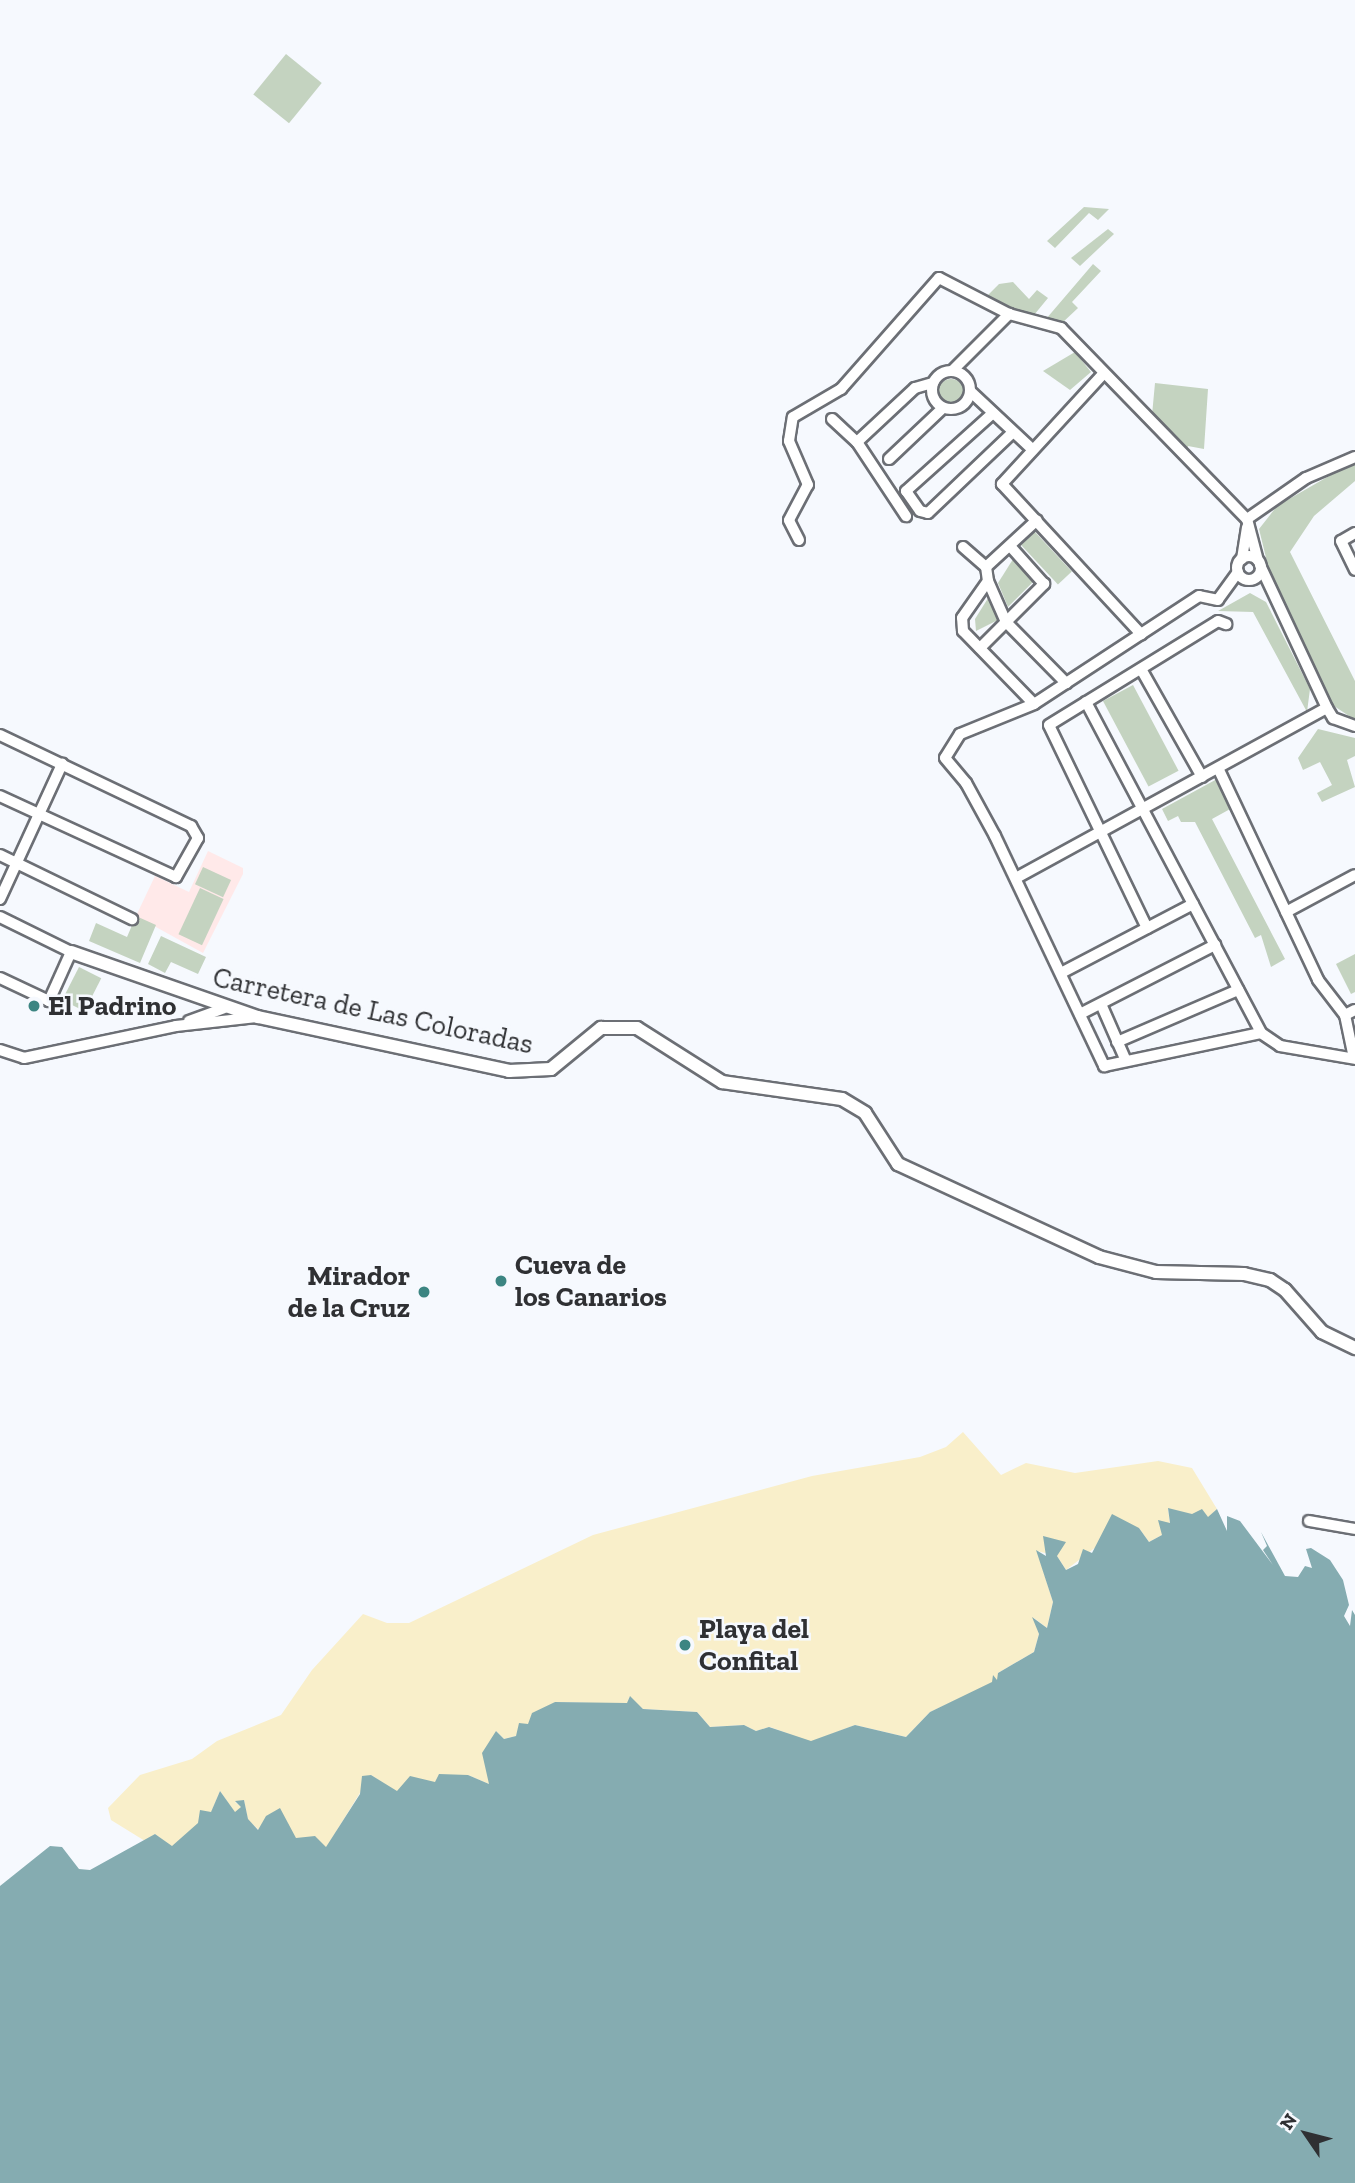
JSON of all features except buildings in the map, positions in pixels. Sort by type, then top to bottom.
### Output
[{"type":"street","points":[[799,540],[789,520],[808,485],[789,441],[793,417],[841,389],[939,278],[1009,314],[1061,328],[1247,521],[1259,563],[1327,708],[1334,718],[1355,726]]},
{"type":"street","points":[[858,442],[915,388],[933,383],[952,371],[1009,314]]},
{"type":"street","points":[[952,371],[963,375],[970,391],[1032,450]]},
{"type":"street","points":[[1104,373],[1002,484],[1141,634]]},
{"type":"street","points":[[933,383],[932,394],[943,408]]},
{"type":"street","points":[[889,459],[943,408],[960,407],[970,391]]},
{"type":"street","points":[[993,413],[906,491],[920,511],[928,513],[1013,432]]},
{"type":"street","points":[[832,419],[858,442],[906,516]]},
{"type":"street","points":[[1261,1033],[1104,1066],[1016,878],[971,791],[944,758],[960,734],[1034,704],[1199,596],[1218,600],[1238,572],[1247,521],[1306,478],[1355,457]]},
{"type":"street","points":[[986,568],[1037,520]]},
{"type":"street","points":[[1355,533],[1340,541],[1355,570]]},
{"type":"street","points":[[980,648],[1044,584],[1010,546]]},
{"type":"street","points":[[962,547],[986,568],[988,581],[1006,622],[1066,683]]},
{"type":"street","points":[[1242,559],[1259,563]]},
{"type":"street","points":[[1252,579],[1259,563]]},
{"type":"street","points":[[1238,572],[1252,579],[1274,598]]},
{"type":"street","points":[[988,581],[962,618],[963,631],[1034,704]]},
{"type":"street","points":[[1147,928],[1049,724],[1218,621],[1227,624]]},
{"type":"street","points":[[1140,669],[1202,776]]},
{"type":"street","points":[[1086,702],[1261,1033],[1280,1046],[1354,1058],[1345,1015],[1318,980],[1218,768]]},
{"type":"street","points":[[1016,878],[1327,708]]},
{"type":"street","points":[[0,735],[191,826],[198,838],[176,877],[0,796]]},
{"type":"street","points":[[0,899],[62,764]]},
{"type":"street","points":[[0,855],[132,919]]},
{"type":"street","points":[[1286,912],[1355,875]]},
{"type":"street","points":[[1061,973],[1193,904]]},
{"type":"street","points":[[0,917],[71,952],[49,1001],[0,978]]},
{"type":"street","points":[[1080,1014],[1215,945]]},
{"type":"street","name":"Carretera de Las Coloradas","points":[[71,952],[206,1008],[225,1008],[258,1017],[539,1073],[562,1063],[601,1028],[638,1028],[722,1082],[842,1099],[865,1113],[898,1164],[1099,1257],[1156,1272],[1244,1274],[1270,1280],[1285,1290],[1322,1332],[1355,1348]]},
{"type":"street","points":[[1117,1042],[1238,990]]},
{"type":"street","points":[[1101,1004],[1126,1061]]},
{"type":"street","points":[[176,1027],[206,1008]]},
{"type":"street","points":[[1345,1015],[1355,1010]]},
{"type":"street","points":[[0,1050],[24,1058],[176,1027],[258,1017]]},
{"type":"street","points":[[1309,1521],[1355,1529]]},
{"type":"shaded area","points":[[208,851],[243,868],[243,874],[203,953],[136,916],[155,876],[189,892]]},
{"type":"green space","points":[[286,54],[322,83],[289,123],[253,94]]},
{"type":"green space","points":[[1084,207],[1109,209],[1098,220],[1089,213],[1055,248],[1047,241]]},
{"type":"green space","points":[[1108,229],[1114,234],[1080,266],[1071,258]]},
{"type":"green space","points":[[1093,264],[1101,271],[1072,302],[1078,308],[1061,324],[1046,319]]},
{"type":"green space","points":[[1013,282],[1029,299],[1037,290],[1048,298],[1034,315],[985,298],[999,284]]},
{"type":"green space","points":[[1075,352],[1091,372],[1070,390],[1043,371]]},
{"type":"green space","points":[[951,379],[960,383],[964,392],[960,401],[951,405],[942,401],[938,392],[942,383]]},
{"type":"green space","points":[[1155,383],[1208,389],[1204,449],[1188,446],[1187,451],[1152,415]]},
{"type":"green space","points":[[1355,461],[1355,481],[1314,516],[1290,552],[1355,681],[1355,720],[1328,702],[1269,570],[1259,529],[1277,506]]},
{"type":"green space","points":[[1035,532],[1072,571],[1058,584],[1021,545]]},
{"type":"green space","points":[[1015,556],[1033,582],[1008,607],[998,583]]},
{"type":"green space","points":[[1250,593],[1266,602],[1310,689],[1307,712],[1253,612],[1218,611]]},
{"type":"green space","points":[[990,595],[1000,619],[976,631],[975,619]]},
{"type":"green space","points":[[1133,685],[1179,771],[1149,787],[1103,701]]},
{"type":"green space","points":[[1318,729],[1355,738],[1355,756],[1347,760],[1355,787],[1322,802],[1317,793],[1332,785],[1320,762],[1303,770],[1298,758]]},
{"type":"green space","points":[[1217,779],[1232,808],[1212,819],[1285,959],[1271,967],[1261,935],[1255,938],[1195,822],[1181,822],[1178,816],[1168,821],[1162,809]]},
{"type":"green space","points":[[203,867],[231,880],[223,897],[195,884]]},
{"type":"green space","points":[[200,888],[224,899],[202,945],[178,934]]},
{"type":"green space","points":[[136,916],[156,925],[140,963],[89,941],[96,923],[127,937]]},
{"type":"green space","points":[[161,936],[206,957],[198,974],[171,962],[165,973],[148,964]]},
{"type":"green space","points":[[1355,954],[1355,992],[1351,994],[1336,964]]},
{"type":"green space","points":[[79,967],[101,978],[84,1011],[62,1000]]},
{"type":"sand","name":"Playa del Confital","points":[[963,1432],[1001,1475],[1026,1463],[1075,1473],[1158,1461],[1192,1468],[1217,1509],[1208,1518],[1168,1509],[1170,1524],[1162,1535],[1149,1542],[1139,1528],[1101,1543],[1066,1570],[1057,1556],[1037,1551],[1053,1602],[1047,1628],[1034,1618],[1039,1634],[1034,1652],[998,1673],[998,1681],[930,1712],[906,1737],[855,1725],[811,1742],[770,1727],[756,1731],[744,1725],[710,1727],[697,1712],[643,1709],[629,1697],[628,1704],[555,1702],[516,1736],[504,1739],[496,1731],[489,1784],[468,1775],[397,1792],[371,1775],[326,1848],[259,1830],[248,1820],[244,1800],[235,1802],[242,1807],[235,1813],[220,1791],[211,1813],[172,1847],[155,1834],[145,1841],[111,1820],[108,1808],[140,1775],[192,1759],[217,1741],[281,1715],[312,1670],[363,1614],[387,1623],[409,1623],[593,1535],[812,1476],[920,1457],[946,1447]]},
{"type":"water","points":[[1168,1508],[1192,1514],[1202,1509],[1208,1517],[1217,1509],[1227,1531],[1227,1516],[1240,1521],[1273,1565],[1263,1550],[1267,1546],[1261,1532],[1285,1576],[1298,1577],[1305,1566],[1312,1568],[1306,1549],[1311,1548],[1330,1560],[1343,1580],[1349,1605],[1344,1616],[1350,1626],[1352,1610],[1355,1615],[1355,2183],[0,2183],[0,1886],[50,1846],[62,1847],[79,1869],[90,1870],[155,1834],[172,1846],[198,1823],[200,1810],[211,1812],[220,1791],[235,1812],[241,1807],[235,1801],[244,1800],[248,1819],[258,1830],[266,1816],[280,1808],[296,1838],[315,1836],[326,1847],[360,1794],[362,1776],[371,1775],[397,1791],[410,1776],[435,1782],[439,1774],[468,1775],[489,1784],[482,1753],[496,1731],[504,1739],[516,1736],[519,1723],[528,1724],[532,1713],[555,1702],[627,1703],[630,1696],[643,1709],[697,1712],[710,1727],[744,1725],[756,1731],[769,1727],[811,1741],[855,1725],[906,1737],[930,1712],[992,1682],[993,1675],[997,1680],[998,1673],[1034,1652],[1039,1634],[1032,1617],[1047,1628],[1053,1602],[1036,1550],[1046,1556],[1043,1536],[1066,1542],[1057,1556],[1066,1570],[1078,1564],[1083,1549],[1092,1553],[1112,1514],[1139,1528],[1149,1542],[1162,1535],[1158,1520],[1170,1523]]},
{"type":"place","name":"El Padrino","points":[[34,1006]]},
{"type":"place","name":"Cueva de los Canarios","points":[[501,1281]]},
{"type":"place","name":"Mirador de la Cruz","points":[[424,1292]]},
{"type":"place","name":"Playa del Confital","points":[[685,1645]]}]
